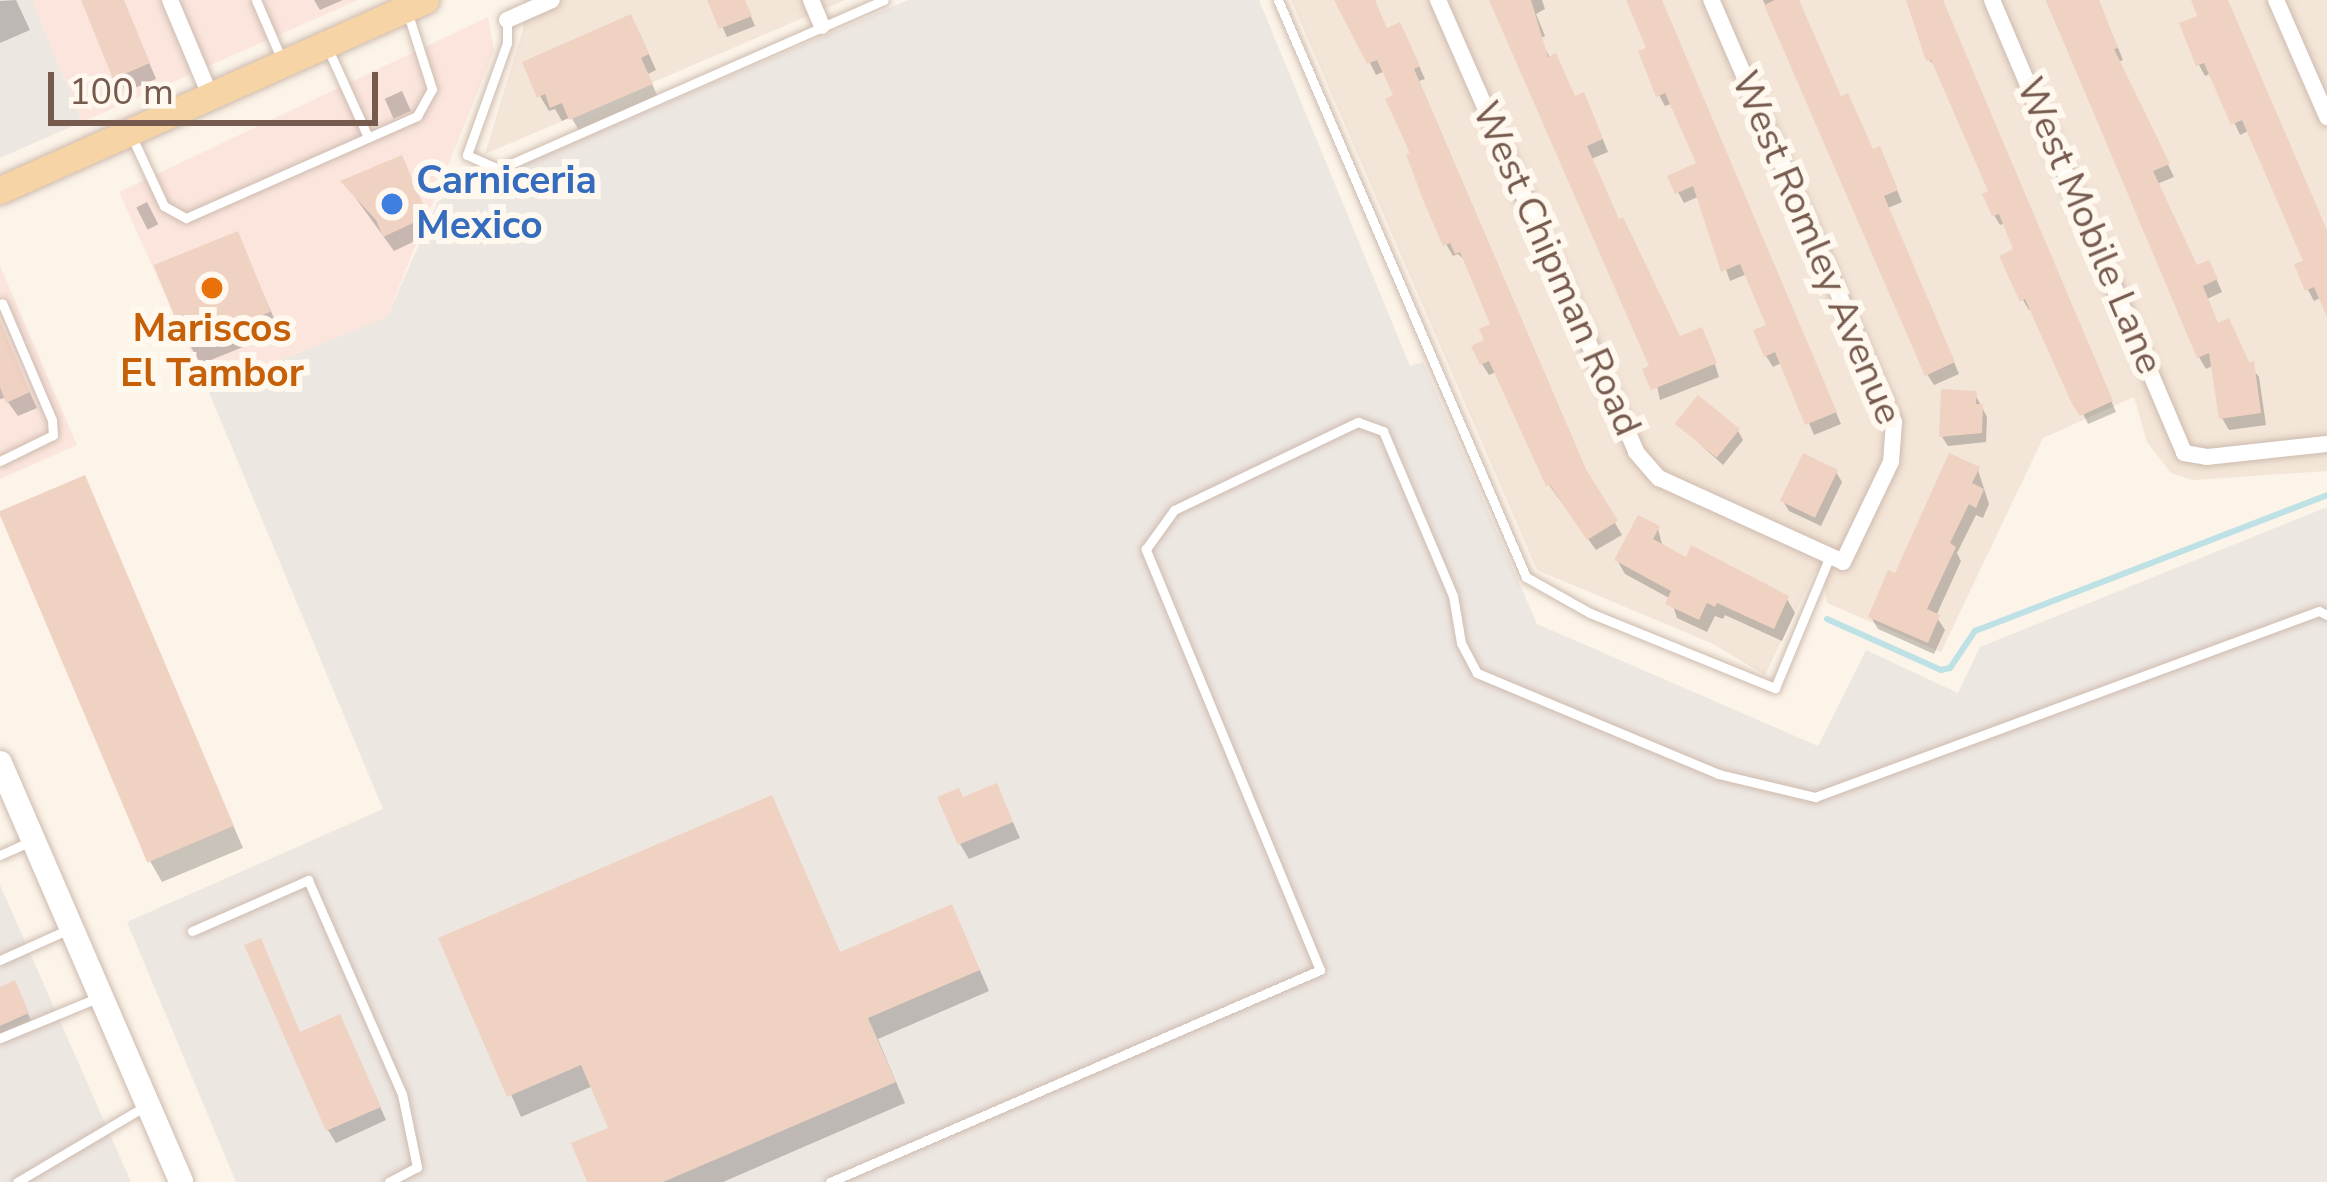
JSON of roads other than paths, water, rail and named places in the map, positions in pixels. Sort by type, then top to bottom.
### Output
[{"type":"main road","points":[[3,179],[129,131],[411,3]]},
{"type":"main road","points":[[0,763],[182,1182]]},
{"type":"street","points":[[170,0],[210,95]]},
{"type":"street","points":[[507,20],[551,0]]},
{"type":"street","points":[[811,0],[822,26]]},
{"type":"street","name":"West Chipman Road","points":[[1438,0],[1636,452],[1659,478],[1836,559]]},
{"type":"street","name":"West Romley Avenue","points":[[1712,0],[1894,422],[1891,462],[1836,559]]},
{"type":"street","name":"West Mobile Lane","points":[[1992,0],[2185,453],[2207,457],[2327,444]]},
{"type":"street","points":[[2276,0],[2327,117]]},
{"type":"lane","points":[[256,0],[284,63]]},
{"type":"lane","points":[[507,20],[507,43],[467,155],[499,169],[884,0]]},
{"type":"lane","points":[[1278,0],[1526,577],[1589,613],[1775,688],[1836,559]]},
{"type":"lane","points":[[129,131],[164,206],[186,218],[417,116],[431,89],[411,3]]},
{"type":"lane","points":[[326,44],[368,137]]},
{"type":"lane","points":[[0,461],[53,434],[52,420],[2,304]]},
{"type":"lane","points":[[830,1182],[1320,970],[1146,549],[1174,511],[1358,422],[1383,431],[1453,596],[1462,643],[1477,674],[1718,774],[1815,797],[2319,611],[2327,615]]},
{"type":"lane","points":[[0,855],[34,840]]},
{"type":"lane","points":[[192,931],[308,880],[402,1094],[418,1167],[389,1182]]},
{"type":"lane","points":[[0,960],[72,927]]},
{"type":"lane","points":[[0,1038],[102,997]]},
{"type":"lane","points":[[17,1182],[148,1105]]},
{"type":"waterway","points":[[1827,619],[1941,670],[1950,668],[1975,631],[2327,495]]},
{"type":"place","name":"Carniceria Mexico","points":[[392,204]]},
{"type":"place","name":"Mariscos El Tambor","points":[[212,288]]}]
